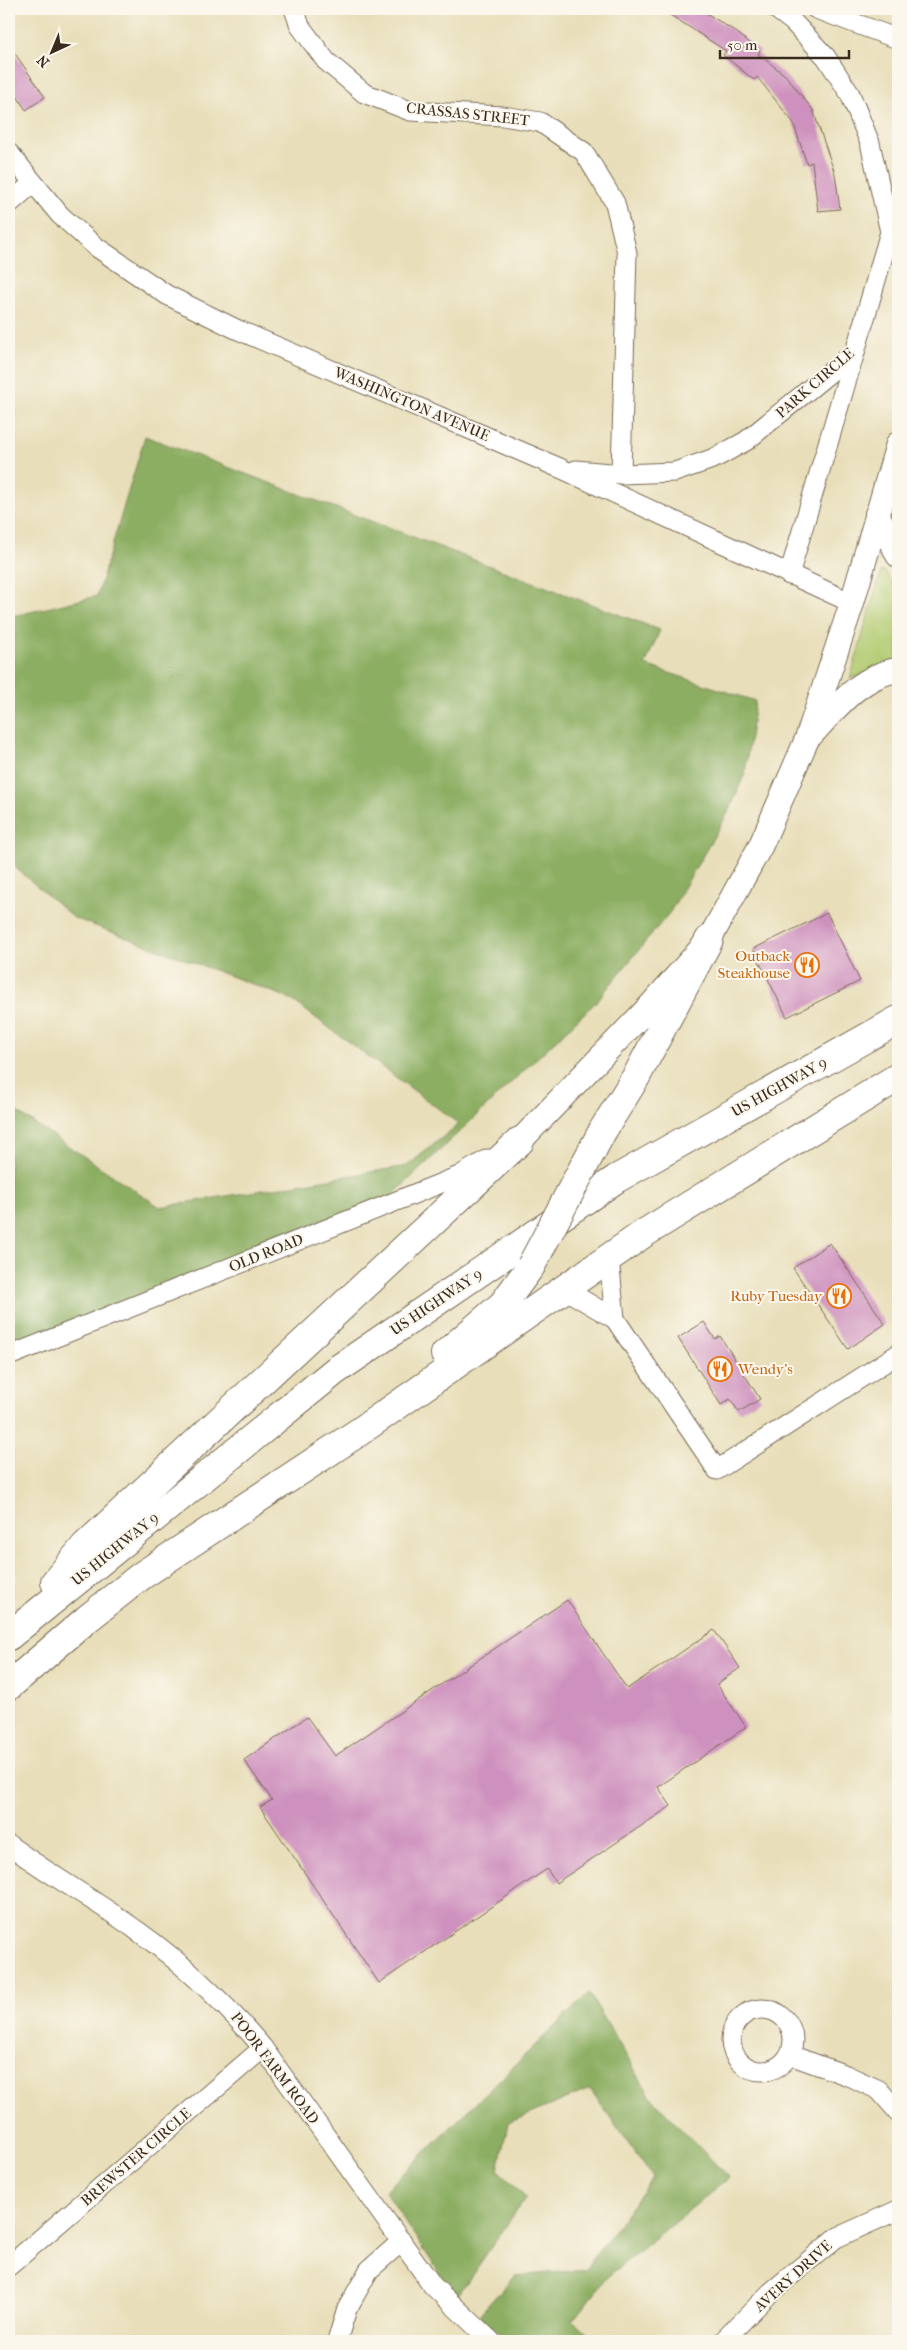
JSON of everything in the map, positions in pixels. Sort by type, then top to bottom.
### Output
[{"type":"highway","points":[[359,1432],[503,1304],[531,1266],[603,1130],[636,1077],[709,940]]},
{"type":"highway","name":"US HIGHWAY 9","points":[[16,1630],[335,1371],[616,1179],[898,1020]]},
{"type":"highway","points":[[9,1686],[87,1618],[141,1576],[359,1432],[643,1234],[898,1077]]},
{"type":"highway","points":[[16,1630],[85,1546],[520,1141]]},
{"type":"main road","points":[[520,1141],[652,1004],[709,940],[761,845],[807,739],[852,603],[898,444]]},
{"type":"main road","points":[[877,514],[898,555]]},
{"type":"main road","points":[[807,739],[865,682],[886,672],[898,670]]},
{"type":"street","name":"CRASSAS STREET","points":[[294,9],[300,26],[326,60],[364,93],[410,111],[503,116],[540,122],[584,152],[615,204],[627,253],[621,474]]},
{"type":"street","name":"PARK CIRCLE","points":[[562,469],[621,474],[676,472],[715,458],[746,441],[856,352],[890,232],[870,143],[850,94],[826,57],[776,9]]},
{"type":"street","points":[[816,9],[898,38]]},
{"type":"street","name":"WASHINGTON AVENUE","points":[[9,154],[32,184],[60,215],[95,246],[167,295],[236,329],[562,469],[852,603]]},
{"type":"street","points":[[9,204],[32,184]]},
{"type":"street","points":[[890,232],[898,204]]},
{"type":"street","points":[[789,575],[856,352]]},
{"type":"street","name":"OLD ROAD","points":[[9,1356],[459,1176],[520,1141]]},
{"type":"street","points":[[609,1258],[615,1319]]},
{"type":"street","points":[[564,1289],[615,1319],[717,1470],[898,1354]]},
{"type":"street","name":"POOR FARM ROAD","points":[[9,1845],[138,1931],[177,1961],[232,2012],[263,2048],[402,2241],[432,2286],[491,2341]]},
{"type":"street","name":"BREWSTER CIRCLE","points":[[9,2266],[263,2048]]},
{"type":"street","points":[[790,2056],[846,2075],[879,2090],[898,2112]]},
{"type":"street","name":"AVERY DRIVE","points":[[724,2341],[771,2292],[836,2238],[898,2210]]},
{"type":"street","points":[[337,2341],[346,2309],[369,2270],[402,2241]]},
{"type":"green space","points":[[145,436],[660,630],[645,665],[755,701],[745,773],[730,809],[670,912],[596,1002],[376,1211],[9,1351],[9,1118],[17,1112],[160,1207],[407,1166],[459,1124],[289,998],[74,918],[9,862],[9,617],[97,596]]},
{"type":"green space","points":[[881,571],[886,572],[898,593],[898,661],[850,679]]},
{"type":"green space","points":[[589,1993],[651,2097],[729,2178],[607,2277],[573,2320],[595,2341],[509,2341],[479,2315],[514,2276],[585,2270],[653,2177],[590,2089],[508,2123],[498,2170],[526,2197],[456,2298],[385,2191]]},
{"type":"building","points":[[661,9],[700,9],[736,32],[760,51],[758,54],[785,75],[813,110],[835,174],[840,209],[818,211],[812,162],[807,164],[793,122],[757,77],[754,80],[723,55],[726,51]]},
{"type":"building","points":[[9,45],[45,97],[26,110],[9,84]]},
{"type":"building","name":"Outback Steakhouse","points":[[827,913],[860,981],[787,1017],[753,949]]},
{"type":"building","name":"Ruby Tuesday","points":[[830,1243],[885,1324],[848,1349],[793,1268]]},
{"type":"building","name":"Wendy's","points":[[704,1322],[715,1339],[720,1336],[760,1399],[739,1412],[730,1399],[721,1405],[678,1338]]},
{"type":"building","points":[[567,1600],[627,1689],[714,1630],[740,1668],[717,1684],[746,1727],[658,1787],[671,1806],[556,1883],[547,1869],[379,1983],[260,1807],[272,1800],[244,1760],[307,1717],[335,1756]]},
{"type":"place","name":"Outback Steakhouse","points":[[807,965]]},
{"type":"place","name":"Ruby Tuesday","points":[[839,1296]]},
{"type":"place","name":"Wendy's","points":[[720,1369]]}]
